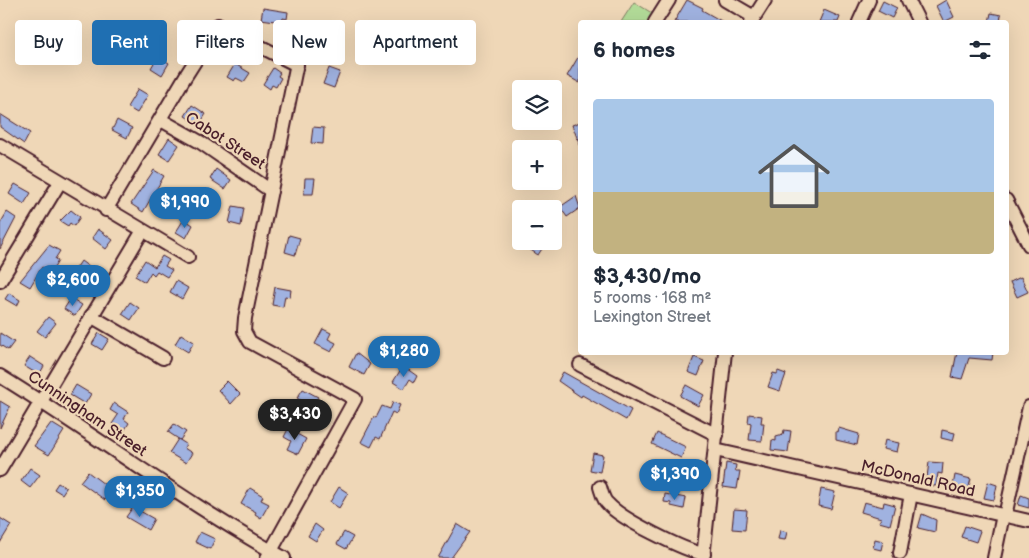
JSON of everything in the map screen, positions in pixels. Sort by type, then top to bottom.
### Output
[{"type":"street","points":[[657,20],[669,0]]},
{"type":"street","points":[[725,0],[753,20],[765,0]]},
{"type":"street","points":[[860,20],[869,0]]},
{"type":"street","points":[[908,0],[918,20]]},
{"type":"street","points":[[106,210],[185,77],[220,25],[297,62],[244,331],[250,342],[355,399],[269,554]]},
{"type":"street","name":"Cabot Street","points":[[161,120],[200,142],[271,191]]},
{"type":"street","points":[[0,145],[142,232],[188,257]]},
{"type":"street","points":[[0,281],[60,182]]},
{"type":"street","points":[[1009,206],[1029,245]]},
{"type":"street","points":[[0,470],[142,232]]},
{"type":"street","points":[[91,316],[163,358]]},
{"type":"street","points":[[600,487],[607,504],[619,512],[682,548],[704,556],[724,355]]},
{"type":"street","points":[[580,365],[717,435]]},
{"type":"street","name":"Cunningham Street","points":[[0,376],[269,554],[284,558]]},
{"type":"street","points":[[994,558],[1029,407]]},
{"type":"street","name":"McDonald Road","points":[[715,450],[1029,521]]},
{"type":"street","points":[[900,553],[911,494]]},
{"type":"green space","points":[[634,2],[655,15],[652,20],[622,20]]},
{"type":"building","points":[[687,0],[703,8],[702,10],[720,20],[675,20]]},
{"type":"building","points":[[946,0],[954,17],[943,20],[936,6]]},
{"type":"building","points":[[883,1],[897,8],[892,18],[878,11]]},
{"type":"building","points":[[263,8],[288,12],[287,19],[273,21],[261,19]]},
{"type":"building","points":[[824,10],[840,17],[839,20],[820,20]]},
{"type":"building","points":[[991,13],[1001,15],[1000,20],[989,20]]},
{"type":"building","points":[[578,57],[578,82],[567,76]]},
{"type":"building","points":[[167,62],[169,63],[162,75],[151,68],[153,65],[167,65]]},
{"type":"building","points":[[234,65],[250,73],[244,82],[236,78],[234,81],[227,77]]},
{"type":"building","points":[[273,68],[280,73],[278,76],[281,78],[276,87],[272,85],[270,89],[263,84]]},
{"type":"building","points":[[329,68],[340,72],[334,88],[323,84]]},
{"type":"building","points":[[138,89],[148,95],[137,113],[127,107]]},
{"type":"building","points":[[192,105],[206,114],[199,125],[185,116]]},
{"type":"building","points":[[0,114],[30,133],[24,144],[0,127]]},
{"type":"building","points":[[117,120],[132,128],[127,138],[112,130]]},
{"type":"building","points":[[578,123],[578,140],[572,125]]},
{"type":"building","points":[[313,127],[324,128],[323,144],[311,143]]},
{"type":"building","points":[[169,138],[179,145],[169,160],[159,154]]},
{"type":"building","points":[[216,169],[231,180],[225,189],[210,179]]},
{"type":"building","points":[[154,170],[164,176],[143,212],[131,204]]},
{"type":"building","points":[[305,178],[315,178],[313,194],[304,194]]},
{"type":"building","points":[[15,184],[31,193],[24,204],[9,194]]},
{"type":"building","points":[[576,196],[578,209],[567,217],[562,210],[562,206]]},
{"type":"building","points":[[233,206],[244,208],[241,226],[229,223]]},
{"type":"building","points":[[71,210],[80,217],[74,226],[70,223],[68,226],[60,221]]},
{"type":"building","points":[[7,212],[16,218],[0,249],[0,224]]},
{"type":"building","points":[[184,219],[193,225],[186,238],[176,232]]},
{"type":"building","points":[[98,229],[113,240],[106,249],[92,238]]},
{"type":"building","points":[[289,235],[300,238],[295,255],[285,252]]},
{"type":"building","points":[[49,245],[60,251],[55,259],[58,261],[51,273],[42,267],[30,287],[20,281]]},
{"type":"building","points":[[531,250],[541,250],[538,255]]},
{"type":"building","points":[[162,256],[169,260],[165,266],[172,270],[167,277],[157,271],[154,275],[151,272],[145,282],[135,276],[145,260],[155,267]]},
{"type":"building","points":[[81,261],[89,267],[79,281],[71,276]]},
{"type":"building","points":[[1021,277],[1028,292],[1017,297],[1010,282]]},
{"type":"building","points":[[176,281],[188,288],[182,299],[170,292]]},
{"type":"building","points":[[275,287],[291,290],[290,297],[285,296],[283,307],[272,305]]},
{"type":"building","points":[[9,293],[20,300],[17,306],[5,299]]},
{"type":"building","points":[[71,298],[82,305],[75,316],[64,309]]},
{"type":"building","points":[[130,302],[139,308],[131,320],[122,314]]},
{"type":"building","points":[[48,317],[56,323],[45,337],[37,331]]},
{"type":"building","points":[[323,329],[331,333],[328,339],[336,343],[331,352],[315,344]]},
{"type":"building","points":[[0,333],[14,342],[8,350],[0,345]]},
{"type":"building","points":[[99,333],[109,339],[102,350],[92,344]]},
{"type":"building","points":[[181,334],[194,342],[188,352],[175,344]]},
{"type":"building","points":[[356,353],[370,364],[364,375],[349,367]]},
{"type":"building","points":[[956,355],[993,355],[992,360],[969,358],[962,379],[952,377]]},
{"type":"building","points":[[30,357],[44,366],[39,375],[24,366]]},
{"type":"building","points":[[694,357],[704,361],[698,376],[688,372]]},
{"type":"building","points":[[403,366],[417,376],[414,382],[410,379],[404,389],[393,382]]},
{"type":"building","points":[[778,371],[786,374],[780,391],[768,387],[773,373],[777,374]]},
{"type":"building","points":[[563,372],[631,410],[626,420],[582,395],[581,397],[558,381]]},
{"type":"building","points":[[227,381],[240,394],[231,404],[218,390]]},
{"type":"building","points":[[76,385],[91,394],[85,404],[70,395]]},
{"type":"building","points":[[686,385],[704,395],[698,406],[680,396]]},
{"type":"building","points":[[303,389],[318,397],[312,407],[297,398]]},
{"type":"building","points":[[0,401],[10,407],[0,428]]},
{"type":"building","points":[[393,402],[400,405],[396,414],[392,412],[380,439],[376,437],[371,447],[361,442],[382,406],[390,409]]},
{"type":"building","points":[[114,403],[128,412],[124,419],[129,423],[124,431],[112,424],[118,415],[110,410]]},
{"type":"building","points":[[749,414],[762,416],[761,423],[764,423],[762,441],[749,440],[751,423],[748,422]]},
{"type":"building","points":[[51,423],[64,431],[49,455],[34,446]]},
{"type":"building","points":[[174,424],[186,432],[180,440],[168,432]]},
{"type":"building","points":[[839,428],[859,434],[857,445],[836,440],[836,431],[838,432]]},
{"type":"building","points":[[288,429],[306,439],[298,454],[287,449],[291,441],[284,437]]},
{"type":"building","points":[[784,430],[791,431],[788,452],[771,450],[772,440],[776,441],[776,437],[783,435]]},
{"type":"building","points":[[942,430],[955,433],[953,441],[941,438]]},
{"type":"building","points":[[657,433],[686,447],[681,458],[652,444]]},
{"type":"building","points":[[178,439],[186,444],[184,448],[192,453],[186,463],[169,453]]},
{"type":"building","points":[[885,440],[899,443],[897,452],[883,449]]},
{"type":"building","points":[[593,453],[603,455],[600,472],[590,470]]},
{"type":"building","points":[[929,462],[943,463],[942,474],[938,473],[936,486],[926,485]]},
{"type":"building","points":[[726,463],[736,465],[735,471],[740,471],[737,489],[723,487]]},
{"type":"building","points":[[30,468],[40,475],[30,488],[21,481]]},
{"type":"building","points":[[88,472],[112,490],[105,500],[80,482]]},
{"type":"building","points":[[955,475],[971,479],[968,490],[953,486]]},
{"type":"building","points":[[988,482],[997,485],[994,500],[984,498]]},
{"type":"building","points":[[58,483],[66,488],[62,494],[54,489]]},
{"type":"building","points":[[339,487],[348,493],[339,508],[330,502]]},
{"type":"building","points":[[250,488],[263,496],[261,500],[269,504],[261,518],[255,514],[256,512],[241,504]]},
{"type":"building","points":[[821,489],[835,492],[831,509],[818,506]]},
{"type":"building","points":[[665,494],[686,498],[684,509],[664,502]]},
{"type":"building","points":[[1021,495],[1029,498],[1029,508],[1018,505]]},
{"type":"building","points":[[864,502],[883,507],[884,502],[895,505],[890,525],[879,522],[881,518],[861,512]]},
{"type":"building","points":[[133,507],[154,519],[148,530],[126,517]]},
{"type":"building","points":[[734,509],[747,510],[745,530],[732,529]]},
{"type":"building","points":[[922,514],[936,520],[935,532],[918,528]]},
{"type":"building","points":[[0,518],[11,525],[0,543]]},
{"type":"building","points":[[315,524],[323,530],[316,541],[308,536]]},
{"type":"building","points":[[457,524],[470,532],[451,558],[438,558]]},
{"type":"building","points":[[965,526],[980,531],[976,542],[961,537]]},
{"type":"building","points":[[780,530],[787,532],[785,540],[778,539]]},
{"type":"building","points":[[200,532],[215,539],[210,549],[195,542]]},
{"type":"building","points":[[344,532],[353,537],[346,549],[337,544]]},
{"type":"building","points":[[875,539],[883,541],[881,550],[873,548]]}]
